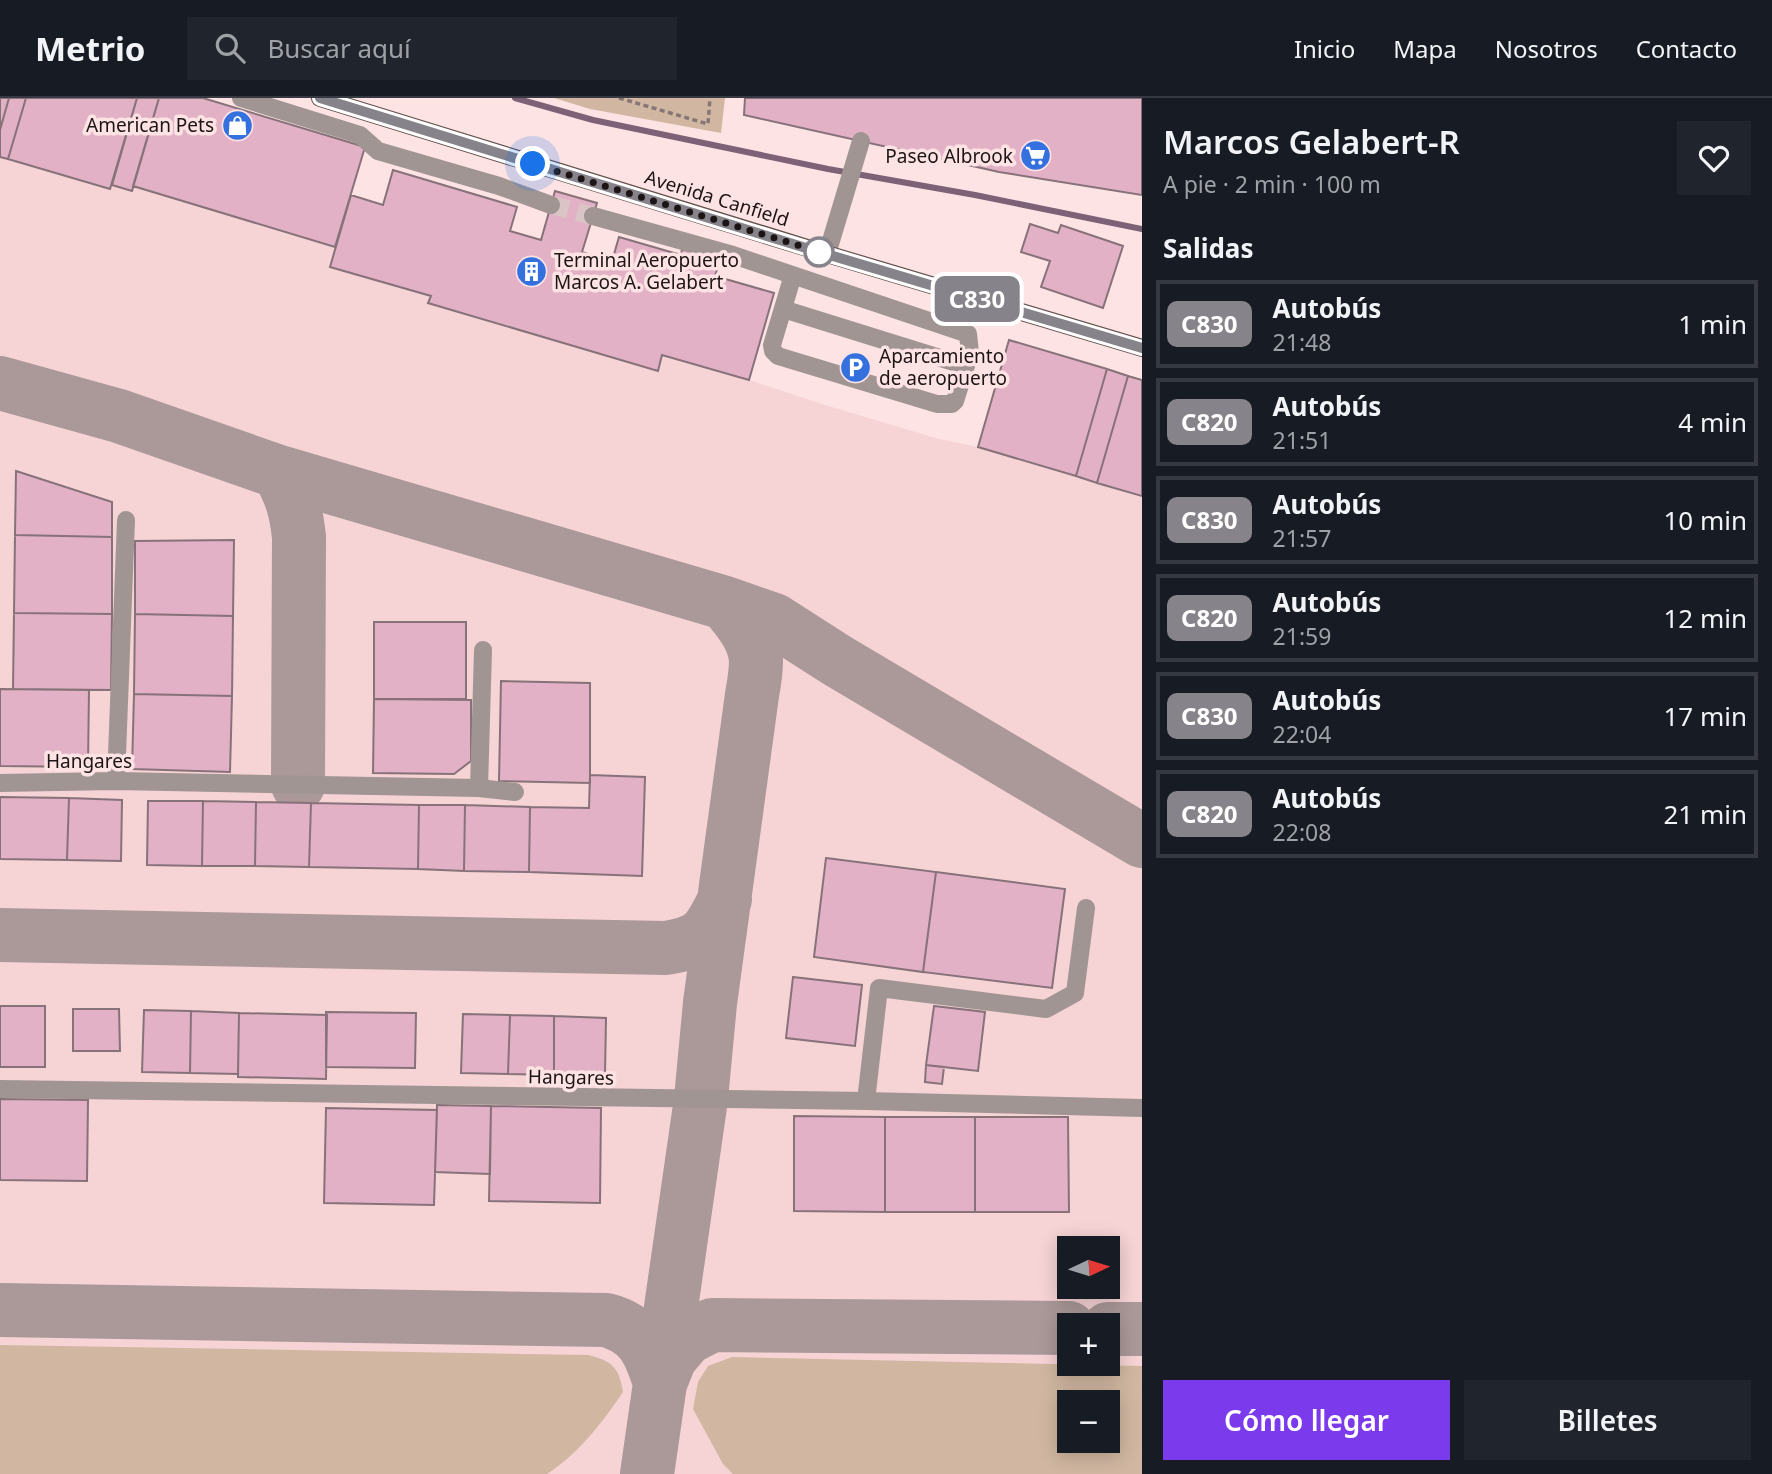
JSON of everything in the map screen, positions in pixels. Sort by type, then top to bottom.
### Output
[{"type":"main road","name":"Avenida Canfield","points":[[320,98],[1142,348]]},
{"type":"lane","points":[[241,98],[360,135],[378,151],[499,186],[551,205]]},
{"type":"lane","points":[[360,135],[370,128],[376,116]]},
{"type":"lane","points":[[827,254],[861,141]]},
{"type":"lane","points":[[593,216],[733,256],[793,275],[968,334],[970,353],[955,401],[952,404],[937,404],[778,356],[772,345],[793,275]]},
{"type":"lane","points":[[733,256],[742,228]]},
{"type":"lane","points":[[783,309],[966,366]]},
{"type":"lane","points":[[116,781],[126,520]]},
{"type":"lane","points":[[479,789],[483,650]]},
{"type":"lane","name":"Hangares","points":[[0,783],[116,781],[514,792]]},
{"type":"lane","points":[[866,1101],[878,988],[1046,1009],[1075,993],[1086,908]]},
{"type":"lane","name":"Hangares","points":[[0,1089],[866,1101],[1142,1108]]},
{"type":"path","points":[[619,98],[708,124],[710,98]]},
{"type":"shaded area","points":[[0,98],[203,98],[365,147],[351,195],[383,204],[393,170],[517,207],[510,231],[541,240],[555,191],[597,203],[583,252],[612,261],[681,255],[682,249],[720,260],[716,276],[774,293],[749,380],[939,439],[978,447],[1009,340],[1142,380],[1142,1474],[0,1474]]},
{"type":"shaded area","points":[[554,98],[725,98],[721,133],[590,109]]},
{"type":"shaded area","points":[[0,1345],[588,1355],[613,1366],[623,1392],[589,1437],[547,1474],[0,1474]]},
{"type":"shaded area","points":[[732,1357],[1057,1364],[1057,1376],[1120,1376],[1120,1366],[1142,1366],[1142,1474],[733,1474],[723,1464],[693,1409],[698,1382],[708,1366]]},
{"type":"building","points":[[0,98],[9,98],[0,130]]},
{"type":"building","points":[[9,98],[26,98],[8,159],[0,157],[0,130]]},
{"type":"building","points":[[26,98],[137,98],[110,189],[8,159]]},
{"type":"building","points":[[137,98],[159,98],[132,191],[112,185]]},
{"type":"building","points":[[159,98],[203,98],[365,147],[335,247],[133,186]]},
{"type":"building","name":"Paseo Albrook","points":[[745,98],[1142,98],[1142,195],[999,172],[744,115]]},
{"type":"building","name":"Terminal Aeropuerto Marcos A. Gelabert","points":[[393,170],[517,207],[510,231],[541,240],[555,191],[597,203],[582,252],[612,261],[619,237],[681,255],[682,249],[720,260],[715,276],[774,293],[749,380],[662,355],[658,371],[428,303],[431,296],[330,267],[351,195],[383,205]]},
{"type":"building","points":[[1030,224],[1058,233],[1061,225],[1123,246],[1103,308],[1041,287],[1050,261],[1021,252]]},
{"type":"building","points":[[1009,340],[1107,369],[1076,476],[978,447]]},
{"type":"building","points":[[1107,369],[1128,376],[1097,483],[1076,476]]},
{"type":"building","points":[[1128,376],[1142,380],[1142,496],[1097,483]]},
{"type":"building","points":[[16,471],[112,502],[112,537],[15,535]]},
{"type":"building","points":[[15,535],[112,537],[112,614],[14,613]]},
{"type":"building","points":[[234,540],[233,616],[135,614],[135,541]]},
{"type":"building","points":[[14,613],[112,614],[111,690],[13,689]]},
{"type":"building","points":[[135,614],[233,616],[232,696],[134,694]]},
{"type":"building","points":[[374,622],[466,622],[466,699],[374,699]]},
{"type":"building","points":[[501,681],[590,683],[590,783],[499,781]]},
{"type":"building","points":[[0,689],[89,690],[88,767],[0,766]]},
{"type":"building","points":[[134,694],[232,696],[230,772],[132,769]]},
{"type":"building","points":[[374,699],[471,700],[471,761],[454,774],[373,773]]},
{"type":"building","points":[[590,775],[645,777],[642,876],[529,872],[530,807],[589,808]]},
{"type":"building","points":[[0,797],[69,798],[67,860],[0,859]]},
{"type":"building","points":[[69,798],[122,800],[121,861],[67,860]]},
{"type":"building","points":[[148,801],[203,801],[202,866],[147,865]]},
{"type":"building","points":[[203,801],[256,802],[255,866],[202,866]]},
{"type":"building","points":[[256,802],[311,803],[309,867],[255,866]]},
{"type":"building","points":[[311,803],[419,805],[418,869],[309,867]]},
{"type":"building","points":[[419,805],[465,805],[464,871],[418,869]]},
{"type":"building","points":[[465,805],[530,807],[529,872],[464,871]]},
{"type":"building","points":[[826,858],[936,872],[923,972],[814,957]]},
{"type":"building","points":[[936,872],[1065,889],[1052,988],[923,972]]},
{"type":"building","points":[[793,977],[862,985],[855,1046],[786,1038]]},
{"type":"building","points":[[0,1006],[45,1006],[45,1067],[0,1067]]},
{"type":"building","points":[[934,1006],[985,1012],[978,1071],[926,1065]]},
{"type":"building","points":[[73,1009],[119,1009],[120,1051],[73,1051]]},
{"type":"building","points":[[144,1010],[191,1011],[190,1073],[142,1072]]},
{"type":"building","points":[[191,1011],[239,1013],[238,1074],[190,1073]]},
{"type":"building","points":[[326,1012],[416,1013],[415,1068],[326,1067]]},
{"type":"building","points":[[239,1013],[327,1015],[326,1079],[238,1077]]},
{"type":"building","points":[[463,1014],[510,1015],[508,1074],[461,1073]]},
{"type":"building","points":[[510,1015],[554,1016],[554,1075],[508,1074]]},
{"type":"building","points":[[554,1016],[606,1018],[605,1075],[554,1075]]},
{"type":"building","points":[[926,1065],[944,1067],[942,1084],[925,1082]]},
{"type":"building","points":[[0,1099],[88,1100],[87,1181],[0,1180]]},
{"type":"building","points":[[437,1105],[491,1106],[490,1174],[435,1172]]},
{"type":"building","points":[[491,1106],[601,1108],[600,1203],[489,1201]]},
{"type":"building","points":[[326,1108],[437,1110],[434,1205],[324,1203]]},
{"type":"building","points":[[794,1116],[885,1117],[885,1212],[794,1211]]},
{"type":"building","points":[[885,1117],[975,1117],[975,1212],[885,1212]]},
{"type":"building","points":[[975,1117],[1068,1117],[1069,1212],[975,1212]]},
{"type":"waterway","points":[[515,98],[593,120],[828,169],[1142,229]]},
{"type":"taxiway","points":[[0,383],[119,416],[279,472],[725,603],[774,620],[838,661],[1142,841]]},
{"type":"taxiway","points":[[279,472],[293,503],[299,537],[298,785]]},
{"type":"taxiway","points":[[647,1474],[701,1099],[710,1003],[756,669],[753,645],[741,623],[725,603]]},
{"type":"taxiway","points":[[0,935],[666,948],[689,942],[704,934],[725,899]]},
{"type":"taxiway","points":[[0,1310],[606,1320],[636,1335],[648,1351],[660,1383]]},
{"type":"taxiway","points":[[661,1381],[670,1358],[687,1338],[712,1325],[1057,1328]]},
{"type":"taxiway","points":[[1120,1329],[1142,1329]]},
{"type":"tunnel","points":[[551,205],[593,216]]},
{"type":"bus line","name":"C830","points":[[320,98],[1142,348]]},
{"type":"place","name":"American Pets","points":[[237,125]]},
{"type":"place","name":"Paseo Albrook","points":[[1036,156]]},
{"type":"place","name":"Terminal Aeropuerto Marcos A. Gelabert","points":[[531,271]]},
{"type":"place","name":"Aparcamiento de aeropuerto","points":[[856,367]]},
{"type":"route","points":[[533,164],[827,254],[819,252]]}]
